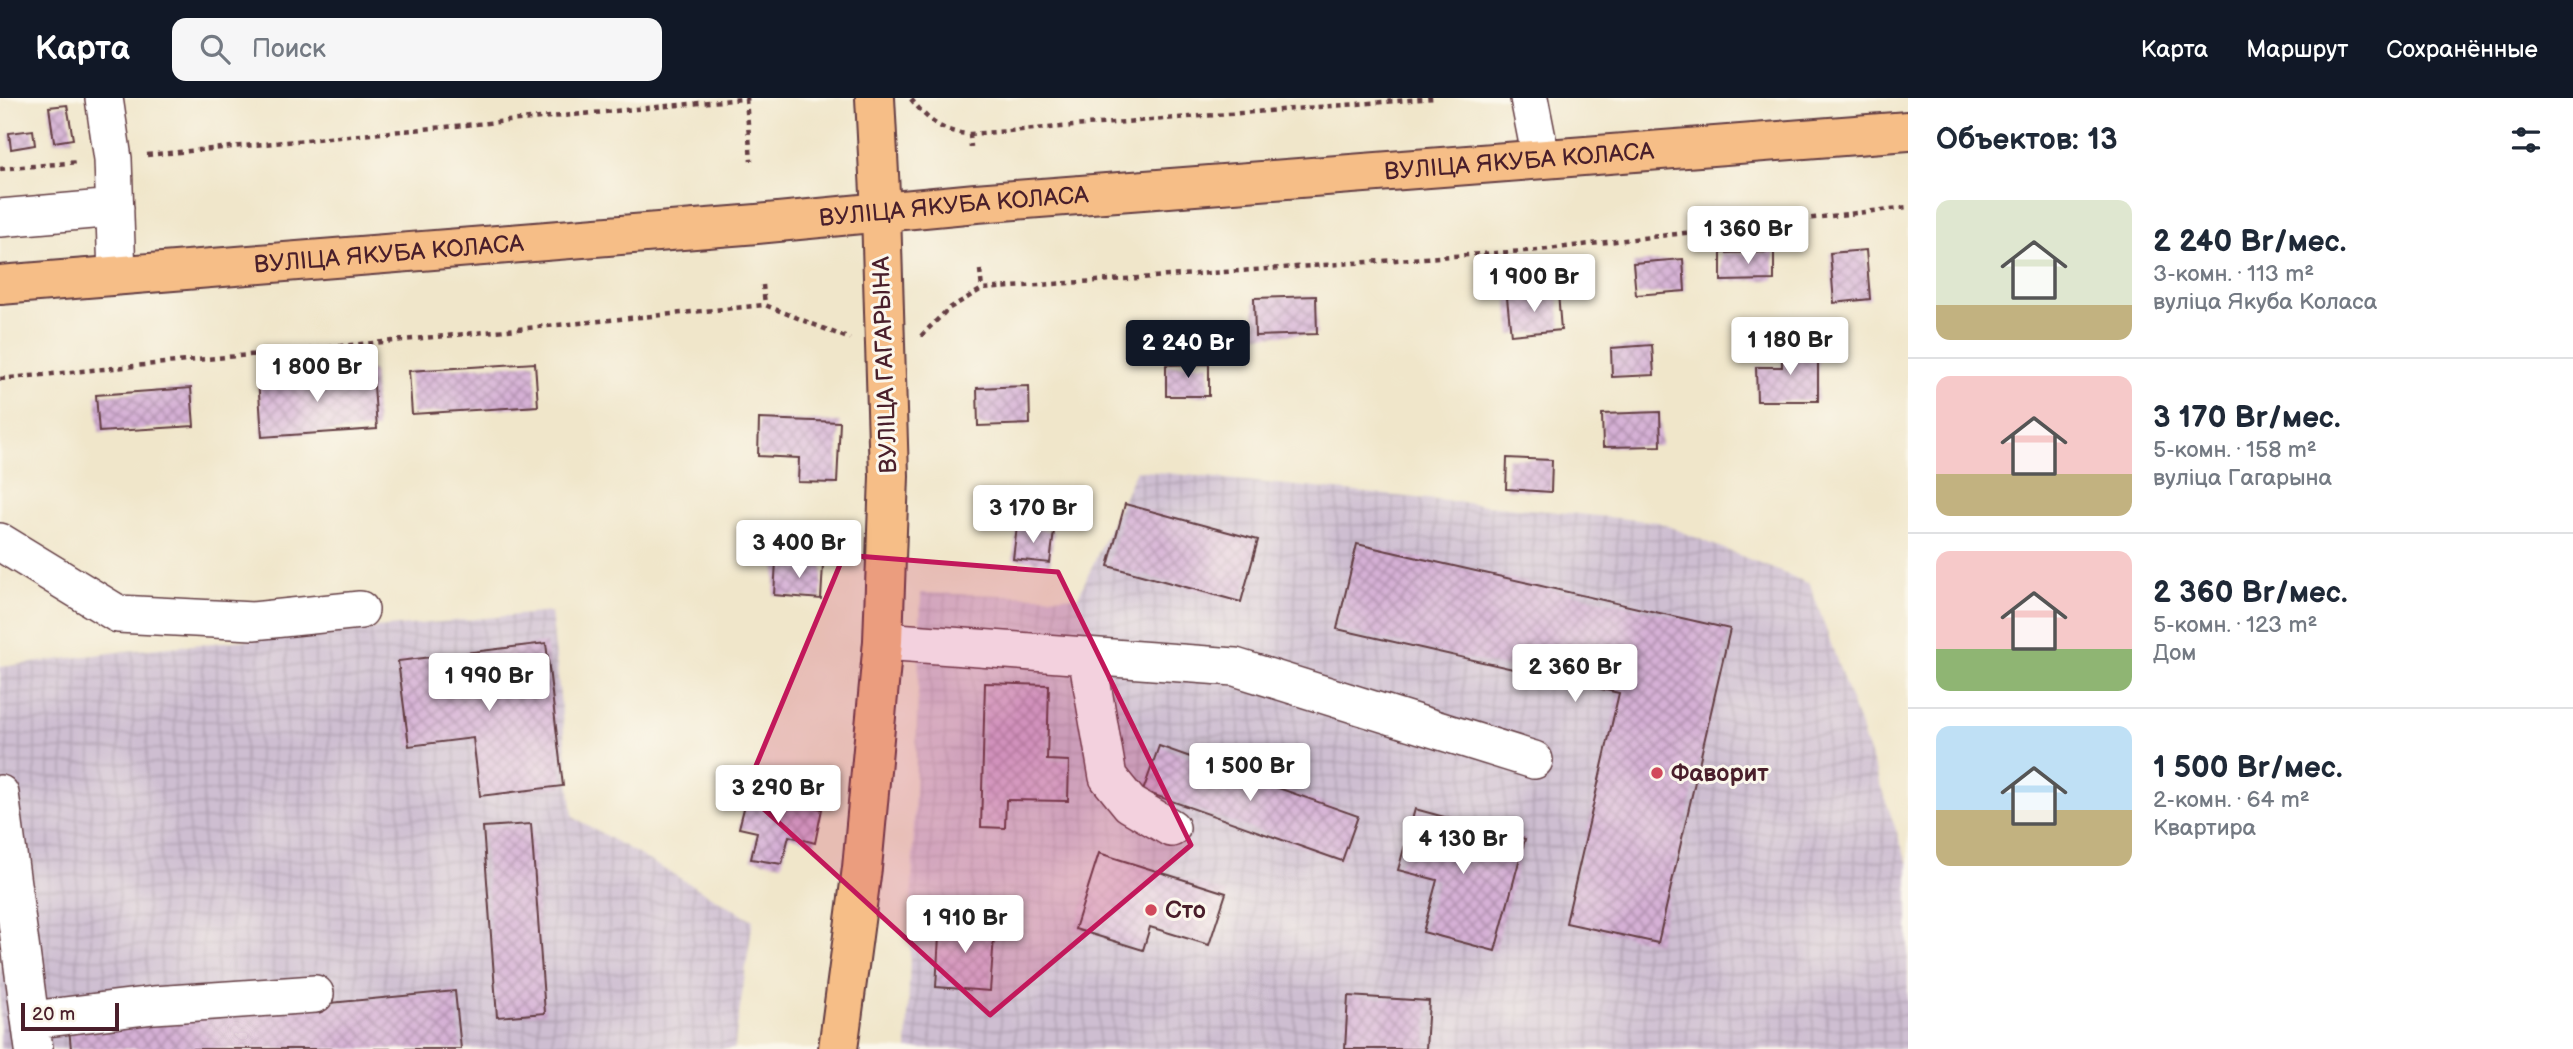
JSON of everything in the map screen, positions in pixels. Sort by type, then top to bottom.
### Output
[{"type":"main road","name":"ВУЛІЦА ГАГАРЫНА","points":[[838,1049],[862,868],[883,640],[889,476],[875,98]]},
{"type":"main road","name":"ВУЛІЦА ЯКУБА КОЛАСА","points":[[0,285],[1908,131]]},
{"type":"street","points":[[104,98],[113,159],[117,275]]},
{"type":"street","points":[[1529,98],[1541,159]]},
{"type":"street","points":[[0,218],[115,208]]},
{"type":"street","points":[[0,541],[118,614],[253,621],[360,610]]},
{"type":"street","points":[[883,640],[1236,667],[1534,760]]},
{"type":"street","points":[[1087,656],[1108,777],[1130,804],[1171,828]]},
{"type":"street","points":[[0,794],[33,1035],[154,1005],[315,994]]},
{"type":"path","points":[[0,169],[753,98]]},
{"type":"path","points":[[911,98],[929,121],[954,133],[970,134],[1436,98]]},
{"type":"path","points":[[746,99],[751,161]]},
{"type":"path","points":[[970,134],[971,147]]},
{"type":"path","points":[[0,379],[765,305],[854,340],[921,337],[948,309],[982,289],[1539,250],[1908,207]]},
{"type":"path","points":[[980,270],[982,289]]},
{"type":"path","points":[[762,285],[765,305]]},
{"type":"highlighted area","points":[[844,555],[1058,572],[1191,845],[990,1015],[745,792]]},
{"type":"shaded area","points":[[1136,470],[1658,522],[1810,584],[1908,864],[1908,1049],[907,1049],[921,593],[1078,597]]},
{"type":"shaded area","points":[[551,612],[573,817],[753,920],[734,1049],[0,1049],[0,667],[126,651]]},
{"type":"building","points":[[67,105],[73,139],[54,142],[49,107]]},
{"type":"building","points":[[33,130],[35,145],[11,149],[9,133]]},
{"type":"building","points":[[1866,250],[1870,299],[1834,303],[1830,253]]},
{"type":"building","points":[[1774,252],[1774,280],[1721,281],[1721,253]]},
{"type":"building","points":[[1683,259],[1685,291],[1636,295],[1633,263]]},
{"type":"building","points":[[1558,293],[1561,330],[1511,335],[1507,298]]},
{"type":"building","points":[[1316,296],[1317,334],[1255,336],[1254,298]]},
{"type":"building","points":[[1652,345],[1654,375],[1612,377],[1611,348]]},
{"type":"building","points":[[1782,348],[1818,348],[1818,401],[1757,401],[1756,367],[1782,367]]},
{"type":"building","points":[[535,363],[538,406],[412,414],[409,371]]},
{"type":"building","points":[[1209,364],[1209,396],[1166,396],[1166,365]]},
{"type":"building","points":[[373,371],[377,429],[262,437],[258,378]]},
{"type":"building","points":[[1029,386],[1030,424],[978,426],[977,388]]},
{"type":"building","points":[[191,388],[194,426],[99,432],[96,395]]},
{"type":"building","points":[[1660,412],[1661,446],[1603,447],[1602,414]]},
{"type":"building","points":[[759,419],[840,422],[837,483],[798,482],[799,458],[758,456]]},
{"type":"building","points":[[1507,458],[1552,460],[1551,492],[1506,489]]},
{"type":"building","points":[[1125,504],[1258,540],[1241,602],[1108,566]]},
{"type":"building","points":[[1017,526],[1054,531],[1050,563],[1013,559]]},
{"type":"building","points":[[1357,544],[1730,629],[1658,943],[1566,923],[1619,693],[1337,629]]},
{"type":"building","points":[[776,561],[823,565],[821,599],[774,595]]},
{"type":"building","points":[[546,643],[563,786],[480,796],[473,738],[409,746],[398,661]]},
{"type":"building","points":[[985,683],[1049,685],[1047,760],[1069,761],[1068,801],[1006,800],[1005,828],[981,827]]},
{"type":"building","points":[[1159,746],[1358,816],[1342,861],[1143,791]]},
{"type":"building","points":[[748,793],[822,809],[815,843],[789,836],[782,864],[751,859],[757,832],[739,828]]},
{"type":"building","points":[[1415,809],[1525,839],[1495,951],[1423,932],[1437,880],[1398,870]]},
{"type":"building","points":[[531,824],[545,1013],[497,1017],[483,827]]},
{"type":"building","name":"Сто","points":[[1099,853],[1226,893],[1209,945],[1150,927],[1143,950],[1075,929]]},
{"type":"building","points":[[940,919],[995,923],[990,991],[936,987]]},
{"type":"building","points":[[455,991],[461,1049],[71,1049],[69,1028]]},
{"type":"building","points":[[1348,996],[1429,1001],[1426,1049],[1345,1049]]},
{"type":"place","name":"Фаворит","points":[[1657,773]]},
{"type":"place","name":"Сто","points":[[1151,910]]}]
